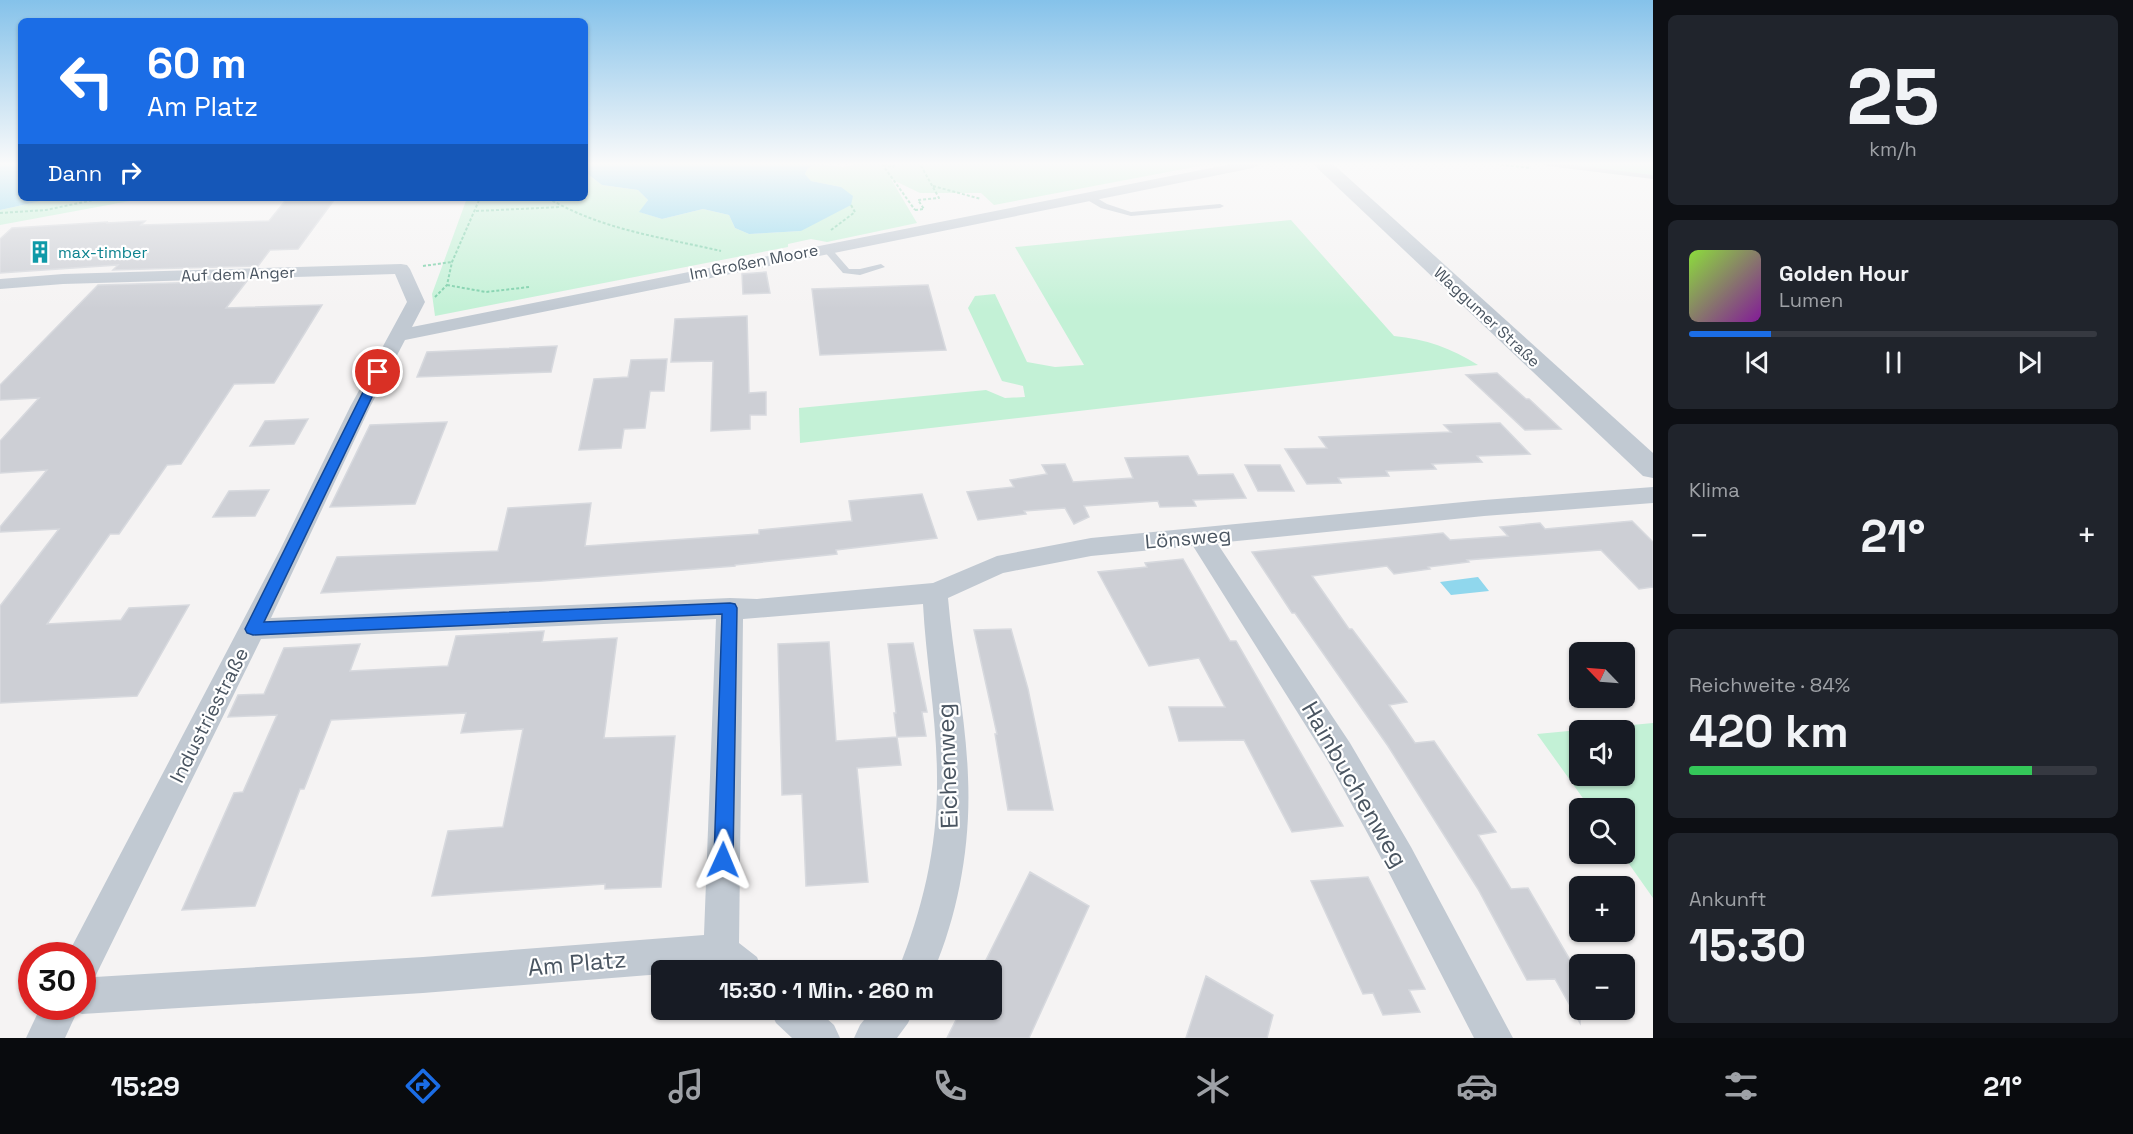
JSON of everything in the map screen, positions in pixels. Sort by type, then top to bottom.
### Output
[{"type":"street","name":"Im Großen Moore","points":[[397,336],[1006,212]]},
{"type":"street","name":"Waggumer Straße","points":[[1375,212],[1653,469]]},
{"type":"street","name":"Auf dem Anger","points":[[0,284],[74,279],[400,269],[416,302],[397,336]]},
{"type":"street","name":"Industriestraße","points":[[94,942],[253,629],[397,336]]},
{"type":"street","name":"Lönsweg","points":[[730,608],[757,609],[935,593],[966,581],[997,565],[1042,554],[1091,547],[1201,538],[1484,508],[1653,495]]},
{"type":"street","name":"Hainbuchenweg","points":[[1201,538],[1340,752],[1494,1038]]},
{"type":"street","name":"Eichenweg","points":[[921,960],[940,900],[952,829],[952,763],[938,644],[935,593]]},
{"type":"street","points":[[253,629],[730,608]]},
{"type":"street","name":"Am Platz","points":[[730,608],[733,960]]},
{"type":"street","name":"Am Platz","points":[[96,995],[423,975],[651,965]]},
{"type":"street","points":[[45,1038],[54,1020]]},
{"type":"street","points":[[800,1020],[821,1038]]},
{"type":"street","points":[[873,1038],[887,1020]]},
{"type":"lane","points":[[1123,212],[1148,212]]},
{"type":"lane","points":[[824,248],[846,271],[860,272],[881,267]]},
{"type":"path","points":[[430,302],[447,285],[452,262],[475,212]]},
{"type":"path","points":[[573,212],[609,228],[704,247]]},
{"type":"path","points":[[824,248],[824,237],[833,227],[854,212]]},
{"type":"path","points":[[917,212],[928,228]]},
{"type":"green space","points":[[0,212],[68,212],[0,225]]},
{"type":"green space","points":[[462,212],[641,212],[662,219],[689,212],[718,212],[729,215],[735,228],[749,234],[801,231],[818,212],[911,212],[917,223],[827,242],[811,239],[788,244],[788,247],[435,316],[432,294]]},
{"type":"green space","points":[[1291,220],[1394,336],[1438,345],[1478,365],[800,443],[799,408],[986,390],[1005,398],[1025,397],[1023,386],[1002,381],[968,308],[975,296],[995,294],[1027,362],[1055,367],[1084,365],[1015,247]]},
{"type":"green space","points":[[1653,723],[1653,898],[1629,864],[1635,864],[1635,798],[1583,798],[1574,786],[1635,786],[1635,725]]},
{"type":"green space","points":[[1569,731],[1569,779],[1537,734]]},
{"type":"water","points":[[640,212],[689,212],[662,219]]},
{"type":"water","points":[[718,212],[837,212],[801,231],[749,234],[735,228],[729,215]]},
{"type":"water","points":[[1478,577],[1489,591],[1451,595],[1440,582]]},
{"type":"building","points":[[276,212],[325,212],[298,249],[270,250],[258,266],[113,270],[118,265],[0,273],[0,239],[12,228],[108,222],[106,223],[145,221],[141,225],[269,221]]},
{"type":"building","points":[[766,272],[770,293],[743,294],[742,274]]},
{"type":"building","points":[[247,281],[226,308],[322,305],[274,383],[234,384],[181,464],[167,465],[119,534],[110,534],[47,624],[121,620],[129,608],[189,605],[137,696],[0,703],[0,606],[59,529],[0,532],[0,527],[47,470],[0,473],[0,441],[39,398],[0,400],[0,385],[98,285]]},
{"type":"building","points":[[928,285],[946,350],[820,355],[812,289]]},
{"type":"building","points":[[747,316],[749,393],[766,392],[766,415],[750,415],[750,429],[711,431],[713,361],[671,362],[675,319]]},
{"type":"building","points":[[557,346],[551,372],[417,377],[427,352]]},
{"type":"building","points":[[667,359],[664,391],[650,391],[645,428],[624,429],[621,448],[579,450],[594,379],[628,377],[631,360]]},
{"type":"building","points":[[1497,373],[1561,429],[1525,430],[1466,375]]},
{"type":"building","points":[[308,419],[294,444],[250,446],[265,421]]},
{"type":"building","points":[[447,422],[415,504],[330,507],[370,425]]},
{"type":"building","points":[[1500,423],[1530,454],[1477,456],[1482,462],[1432,464],[1436,469],[1386,471],[1389,476],[1338,478],[1341,483],[1307,484],[1285,449],[1327,448],[1319,437],[1451,432],[1444,425]]},
{"type":"building","points":[[1188,456],[1198,475],[1233,474],[1246,498],[1193,500],[1196,506],[1160,507],[1158,501],[1084,506],[1089,517],[1074,524],[1065,508],[1024,511],[1026,514],[978,520],[967,492],[1014,487],[1010,480],[1047,474],[1042,465],[1065,464],[1073,482],[1133,478],[1125,458]]},
{"type":"building","points":[[1245,465],[1280,465],[1294,491],[1258,491]]},
{"type":"building","points":[[269,490],[255,516],[213,517],[229,491]]},
{"type":"building","points":[[922,494],[937,538],[836,550],[837,554],[735,566],[542,581],[321,593],[337,557],[498,551],[508,508],[591,503],[585,546],[759,534],[759,530],[852,521],[849,501]]},
{"type":"building","points":[[1632,521],[1653,542],[1653,587],[1639,589],[1601,550],[1467,560],[1469,562],[1394,574],[1387,566],[1312,576],[1349,629],[1352,629],[1407,702],[1389,705],[1415,743],[1434,741],[1496,832],[1478,835],[1511,889],[1528,888],[1569,958],[1569,1004],[1555,979],[1527,980],[1478,889],[1388,746],[1295,613],[1292,613],[1252,552],[1443,533],[1450,540],[1508,536],[1500,527],[1540,523],[1545,529]]},
{"type":"building","points":[[1183,559],[1230,641],[1236,641],[1343,826],[1292,832],[1244,740],[1179,741],[1169,707],[1225,707],[1199,658],[1149,666],[1098,572],[1147,567],[1145,563]]},
{"type":"building","points":[[1011,629],[1028,689],[1053,810],[1008,810],[995,734],[997,734],[974,630]]},
{"type":"building","points":[[544,631],[542,642],[617,638],[604,738],[675,736],[661,887],[605,889],[605,884],[432,896],[448,831],[503,827],[523,729],[461,733],[466,713],[331,720],[304,789],[300,789],[255,906],[182,910],[234,793],[243,792],[277,715],[228,717],[238,695],[264,694],[284,648],[360,644],[350,671],[448,666],[456,636]]},
{"type":"building","points":[[829,642],[836,741],[897,737],[901,765],[857,768],[868,882],[806,886],[802,794],[782,795],[778,644]]},
{"type":"building","points":[[913,643],[927,712],[922,712],[926,736],[897,737],[888,644]]},
{"type":"building","points":[[1030,872],[1089,906],[1029,1038],[947,1038],[956,1020],[1002,1020],[1002,960],[986,960]]},
{"type":"building","points":[[1368,877],[1425,989],[1409,990],[1420,1012],[1383,1015],[1373,993],[1363,994],[1311,881]]},
{"type":"building","points":[[1206,976],[1273,1015],[1267,1038],[1186,1038]]},
{"type":"place","name":"max-timber","points":[[40,252]]},
{"type":"route","points":[[378,372],[253,629],[730,608],[723,860]]}]
